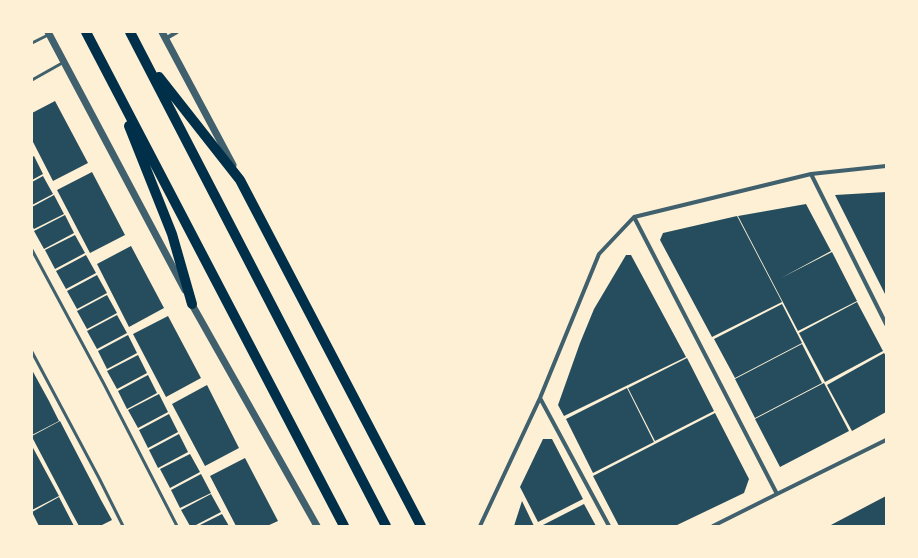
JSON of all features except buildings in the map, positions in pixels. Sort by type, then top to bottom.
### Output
[{"type":"main road","points":[[86,32],[344,526]]},
{"type":"main road","points":[[130,32],[386,526]]},
{"type":"main road","points":[[145,60],[240,180],[421,526]]},
{"type":"main road","points":[[109,76],[172,234],[192,304]]},
{"type":"street","points":[[162,32],[240,180]]},
{"type":"street","points":[[166,39],[177,32]]},
{"type":"street","points":[[49,33],[192,304],[317,526]]},
{"type":"street","points":[[480,526],[540,398],[598,254],[634,217],[810,174],[886,166]]},
{"type":"street","points":[[810,174],[886,324]]},
{"type":"street","points":[[634,217],[777,494]]},
{"type":"street","points":[[540,398],[609,526]]},
{"type":"street","points":[[714,526],[886,440]]},
{"type":"lane","points":[[32,43],[49,33]]},
{"type":"lane","points":[[32,80],[64,62]]},
{"type":"lane","points":[[32,250],[104,384],[177,526]]},
{"type":"lane","points":[[32,352],[123,526]]}]
